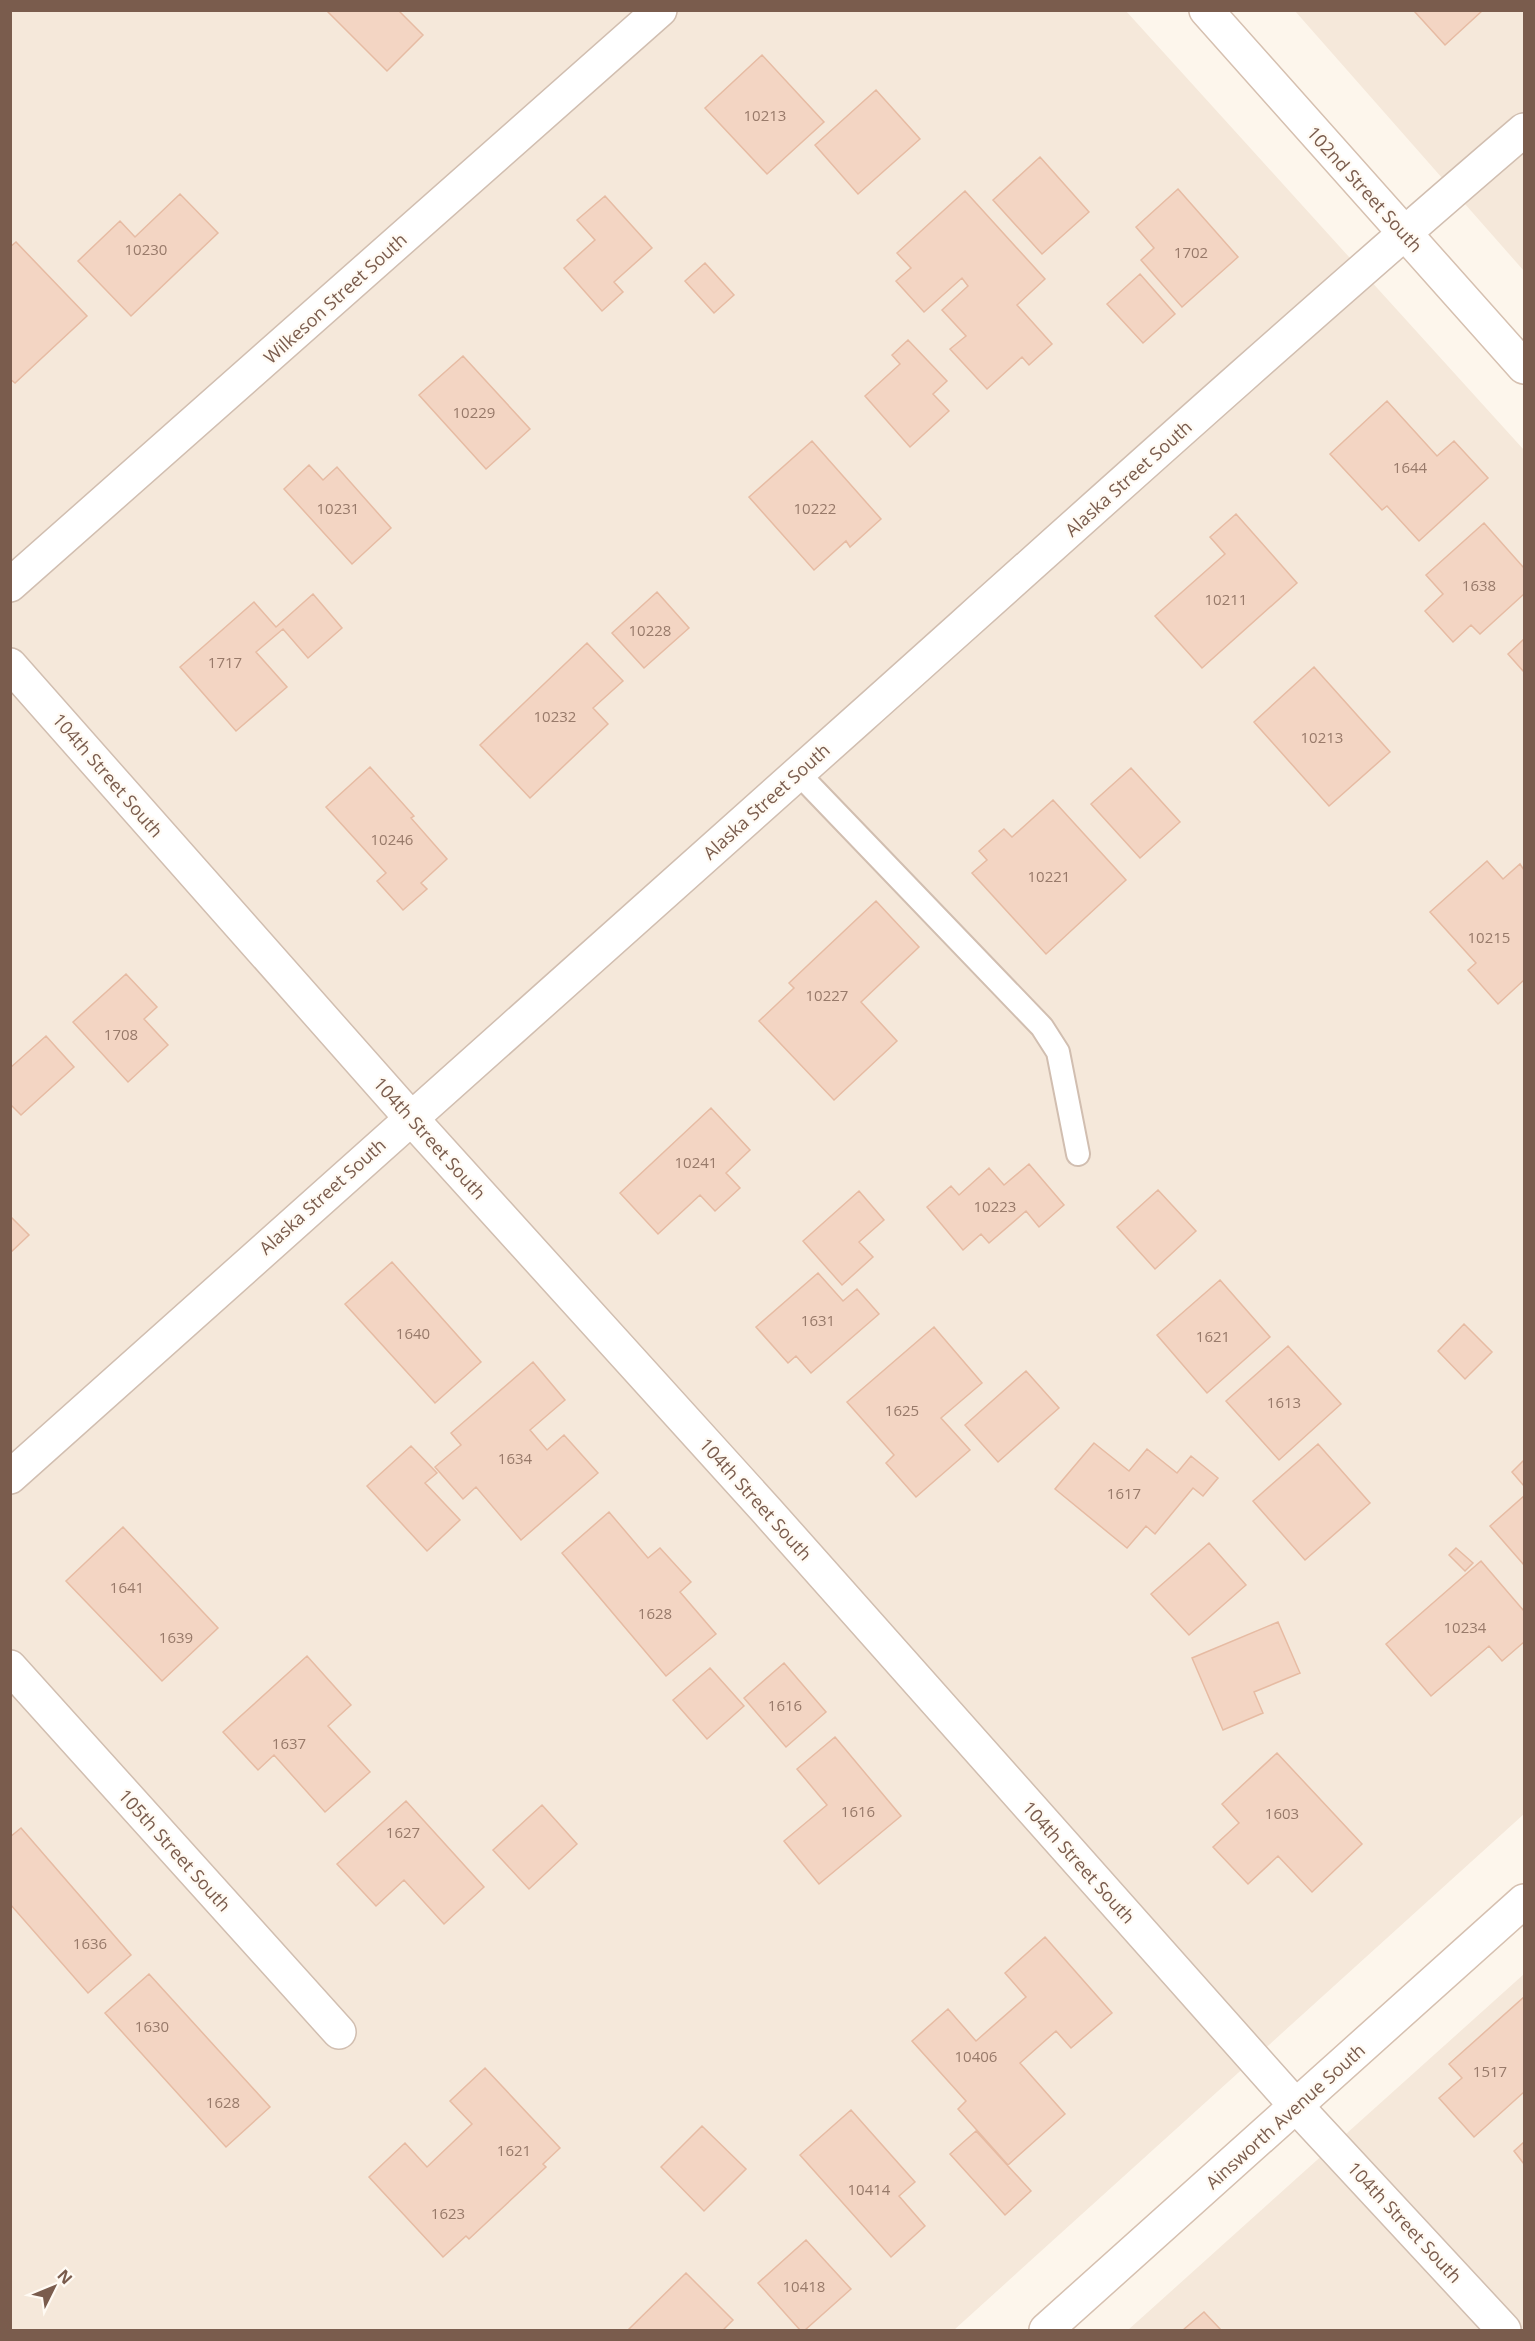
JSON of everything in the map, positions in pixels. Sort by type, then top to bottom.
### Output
[{"type":"street","name":"Wilkeson Street South","points":[[10,585],[660,10]]},
{"type":"street","name":"102nd Street South","points":[[1206,10],[1524,367]]},
{"type":"street","name":"Alaska Street South","points":[[10,1477],[410,1117],[1404,232],[1524,130]]},
{"type":"street","name":"104th Street South","points":[[10,665],[410,1117],[775,1520],[1296,2106],[1504,2331]]},
{"type":"street","name":"105th Street South","points":[[10,1667],[339,2032]]},
{"type":"street","name":"Ainsworth Avenue South","points":[[1046,2331],[1524,1901]]},
{"type":"lane","points":[[798,772],[1042,1027],[1058,1052],[1078,1154]]},
{"type":"shaded area","points":[[11,11],[1126,11],[1524,450],[1524,1814],[954,2330],[11,2330]]},
{"type":"shaded area","points":[[1295,11],[1524,11],[1524,271]]},
{"type":"shaded area","points":[[1524,1974],[1524,2330],[1128,2330]]},
{"type":"building","points":[[326,10],[398,10],[423,35],[387,71]]},
{"type":"building","points":[[1417,10],[1483,10],[1445,45],[1415,12]]},
{"type":"building","points":[[762,55],[824,122],[767,174],[705,108]]},
{"type":"building","points":[[876,90],[920,139],[858,194],[815,145]]},
{"type":"building","points":[[1040,157],[1089,212],[1042,254],[993,200]]},
{"type":"building","points":[[1178,189],[1238,257],[1182,307],[1141,260],[1154,248],[1136,227]]},
{"type":"building","points":[[965,191],[1045,279],[1017,305],[1052,344],[1029,365],[1022,357],[987,389],[950,349],[966,336],[942,310],[968,286],[962,278],[924,312],[896,281],[911,268],[897,253]]},
{"type":"building","points":[[180,194],[218,233],[131,316],[78,261],[120,221],[135,237]]},
{"type":"building","points":[[605,196],[652,248],[614,282],[623,292],[602,311],[564,268],[595,240],[577,220]]},
{"type":"building","points":[[16,242],[87,316],[15,383],[10,379],[10,247]]},
{"type":"building","points":[[705,263],[734,295],[714,313],[685,281]]},
{"type":"building","points":[[1140,274],[1175,314],[1143,343],[1107,304]]},
{"type":"building","points":[[908,340],[947,381],[933,394],[949,411],[910,447],[865,396],[900,364],[892,355]]},
{"type":"building","points":[[463,356],[530,429],[486,469],[419,395]]},
{"type":"building","points":[[1387,401],[1437,456],[1454,441],[1488,478],[1419,541],[1387,506],[1382,510],[1330,454]]},
{"type":"building","points":[[812,441],[881,519],[850,547],[846,541],[814,570],[749,497]]},
{"type":"building","points":[[309,465],[323,480],[337,467],[391,528],[352,564],[284,489]]},
{"type":"building","points":[[1236,514],[1297,583],[1202,668],[1155,616],[1225,554],[1210,537]]},
{"type":"building","points":[[1484,523],[1524,568],[1524,594],[1480,634],[1471,625],[1453,642],[1425,611],[1443,594],[1426,575]]},
{"type":"building","points":[[657,592],[689,628],[644,668],[612,633]]},
{"type":"building","points":[[313,594],[342,628],[308,658],[283,629],[256,652],[287,687],[236,731],[180,667],[254,602],[276,627]]},
{"type":"building","points":[[1524,639],[1524,672],[1508,654]]},
{"type":"building","points":[[587,643],[623,681],[593,708],[608,724],[530,798],[480,745]]},
{"type":"building","points":[[1314,667],[1390,752],[1329,806],[1254,722]]},
{"type":"building","points":[[370,767],[414,816],[411,818],[447,859],[421,883],[427,889],[403,910],[377,881],[386,873],[326,807]]},
{"type":"building","points":[[1131,768],[1180,822],[1140,858],[1091,804]]},
{"type":"building","points":[[1053,800],[1126,880],[1046,954],[972,873],[987,860],[979,851],[1004,829],[1012,837]]},
{"type":"building","points":[[1487,861],[1503,879],[1520,864],[1524,870],[1524,980],[1498,1004],[1468,970],[1476,963],[1430,912]]},
{"type":"building","points":[[876,901],[919,947],[861,1002],[897,1041],[834,1100],[759,1021],[794,988],[789,983]]},
{"type":"building","points":[[126,974],[157,1007],[144,1019],[168,1045],[128,1082],[73,1022]]},
{"type":"building","points":[[46,1036],[74,1067],[21,1115],[10,1104],[10,1068]]},
{"type":"building","points":[[711,1108],[750,1150],[726,1173],[740,1188],[715,1211],[700,1195],[658,1234],[620,1193]]},
{"type":"building","points":[[1029,1164],[1064,1205],[1039,1227],[1026,1211],[989,1243],[981,1234],[963,1250],[927,1207],[951,1186],[959,1195],[989,1168],[1004,1185]]},
{"type":"building","points":[[1158,1190],[1196,1231],[1155,1269],[1117,1227]]},
{"type":"building","points":[[859,1191],[884,1220],[859,1242],[873,1257],[842,1285],[803,1241]]},
{"type":"building","points":[[10,1216],[29,1235],[10,1253]]},
{"type":"building","points":[[392,1262],[481,1362],[435,1403],[345,1304]]},
{"type":"building","points":[[818,1273],[843,1301],[857,1289],[879,1314],[811,1373],[796,1356],[788,1363],[756,1327]]},
{"type":"building","points":[[1220,1280],[1270,1337],[1207,1393],[1157,1335]]},
{"type":"building","points":[[1464,1324],[1492,1352],[1465,1379],[1438,1351]]},
{"type":"building","points":[[934,1327],[982,1383],[941,1418],[970,1450],[916,1497],[886,1463],[894,1455],[847,1402]]},
{"type":"building","points":[[1288,1346],[1341,1404],[1279,1460],[1226,1401]]},
{"type":"building","points":[[533,1362],[565,1400],[530,1430],[547,1450],[564,1435],[598,1473],[521,1540],[476,1487],[463,1499],[435,1467],[461,1445],[451,1433]]},
{"type":"building","points":[[1026,1371],[1059,1408],[998,1462],[965,1425]]},
{"type":"building","points":[[1094,1443],[1129,1471],[1147,1449],[1177,1473],[1191,1456],[1218,1478],[1203,1496],[1193,1488],[1155,1534],[1146,1526],[1127,1548],[1055,1489]]},
{"type":"building","points":[[1318,1444],[1370,1503],[1305,1560],[1253,1501]]},
{"type":"building","points":[[411,1446],[437,1473],[425,1483],[460,1520],[427,1551],[367,1486]]},
{"type":"building","points":[[1524,1460],[1524,1486],[1512,1472]]},
{"type":"building","points":[[1524,1496],[1524,1565],[1490,1526]]},
{"type":"building","points":[[609,1512],[648,1558],[660,1548],[691,1582],[680,1592],[716,1634],[666,1676],[562,1553]]},
{"type":"building","points":[[123,1527],[218,1628],[162,1681],[66,1581]]},
{"type":"building","points":[[1209,1543],[1246,1585],[1189,1635],[1151,1594]]},
{"type":"building","points":[[1456,1548],[1473,1563],[1465,1571],[1449,1555]]},
{"type":"building","points":[[1481,1561],[1524,1611],[1524,1642],[1502,1661],[1489,1646],[1431,1696],[1386,1644]]},
{"type":"building","points":[[1278,1622],[1300,1673],[1254,1692],[1263,1713],[1223,1730],[1192,1658]]},
{"type":"building","points":[[307,1656],[351,1705],[328,1726],[370,1772],[325,1812],[274,1755],[258,1770],[223,1732]]},
{"type":"building","points":[[784,1663],[826,1712],[786,1747],[744,1698]]},
{"type":"building","points":[[710,1668],[744,1706],[707,1739],[673,1700]]},
{"type":"building","points":[[835,1737],[901,1816],[819,1884],[784,1841],[827,1805],[797,1769]]},
{"type":"building","points":[[1277,1753],[1362,1844],[1312,1892],[1278,1856],[1248,1884],[1213,1847],[1239,1823],[1222,1804]]},
{"type":"building","points":[[406,1801],[484,1887],[444,1924],[404,1880],[376,1906],[337,1864]]},
{"type":"building","points":[[542,1805],[577,1844],[529,1889],[493,1850]]},
{"type":"building","points":[[21,1828],[131,1955],[88,1993],[10,1904],[10,1837]]},
{"type":"building","points":[[1045,1937],[1112,2013],[1071,2048],[1056,2031],[1020,2063],[1065,2114],[1008,2165],[958,2109],[966,2101],[912,2041],[948,2009],[976,2041],[1026,1997],[1005,1973]]},
{"type":"building","points":[[149,1974],[270,2107],[226,2147],[105,2013]]},
{"type":"building","points":[[1524,1997],[1524,2092],[1474,2137],[1439,2098],[1462,2078],[1449,2064]]},
{"type":"building","points":[[485,2068],[560,2148],[543,2164],[546,2167],[469,2239],[466,2236],[443,2257],[369,2177],[405,2143],[427,2167],[472,2124],[450,2101]]},
{"type":"building","points":[[851,2110],[915,2182],[899,2196],[925,2226],[891,2257],[800,2155]]},
{"type":"building","points":[[702,2126],[746,2169],[704,2211],[661,2167]]},
{"type":"building","points":[[976,2131],[1031,2191],[1005,2215],[950,2154]]},
{"type":"building","points":[[1524,2142],[1524,2164],[1514,2151]]},
{"type":"building","points":[[806,2240],[851,2289],[805,2330],[800,2330],[758,2283]]},
{"type":"building","points":[[686,2273],[733,2320],[723,2330],[628,2330]]},
{"type":"building","points":[[1204,2312],[1221,2330],[1183,2330]]}]
